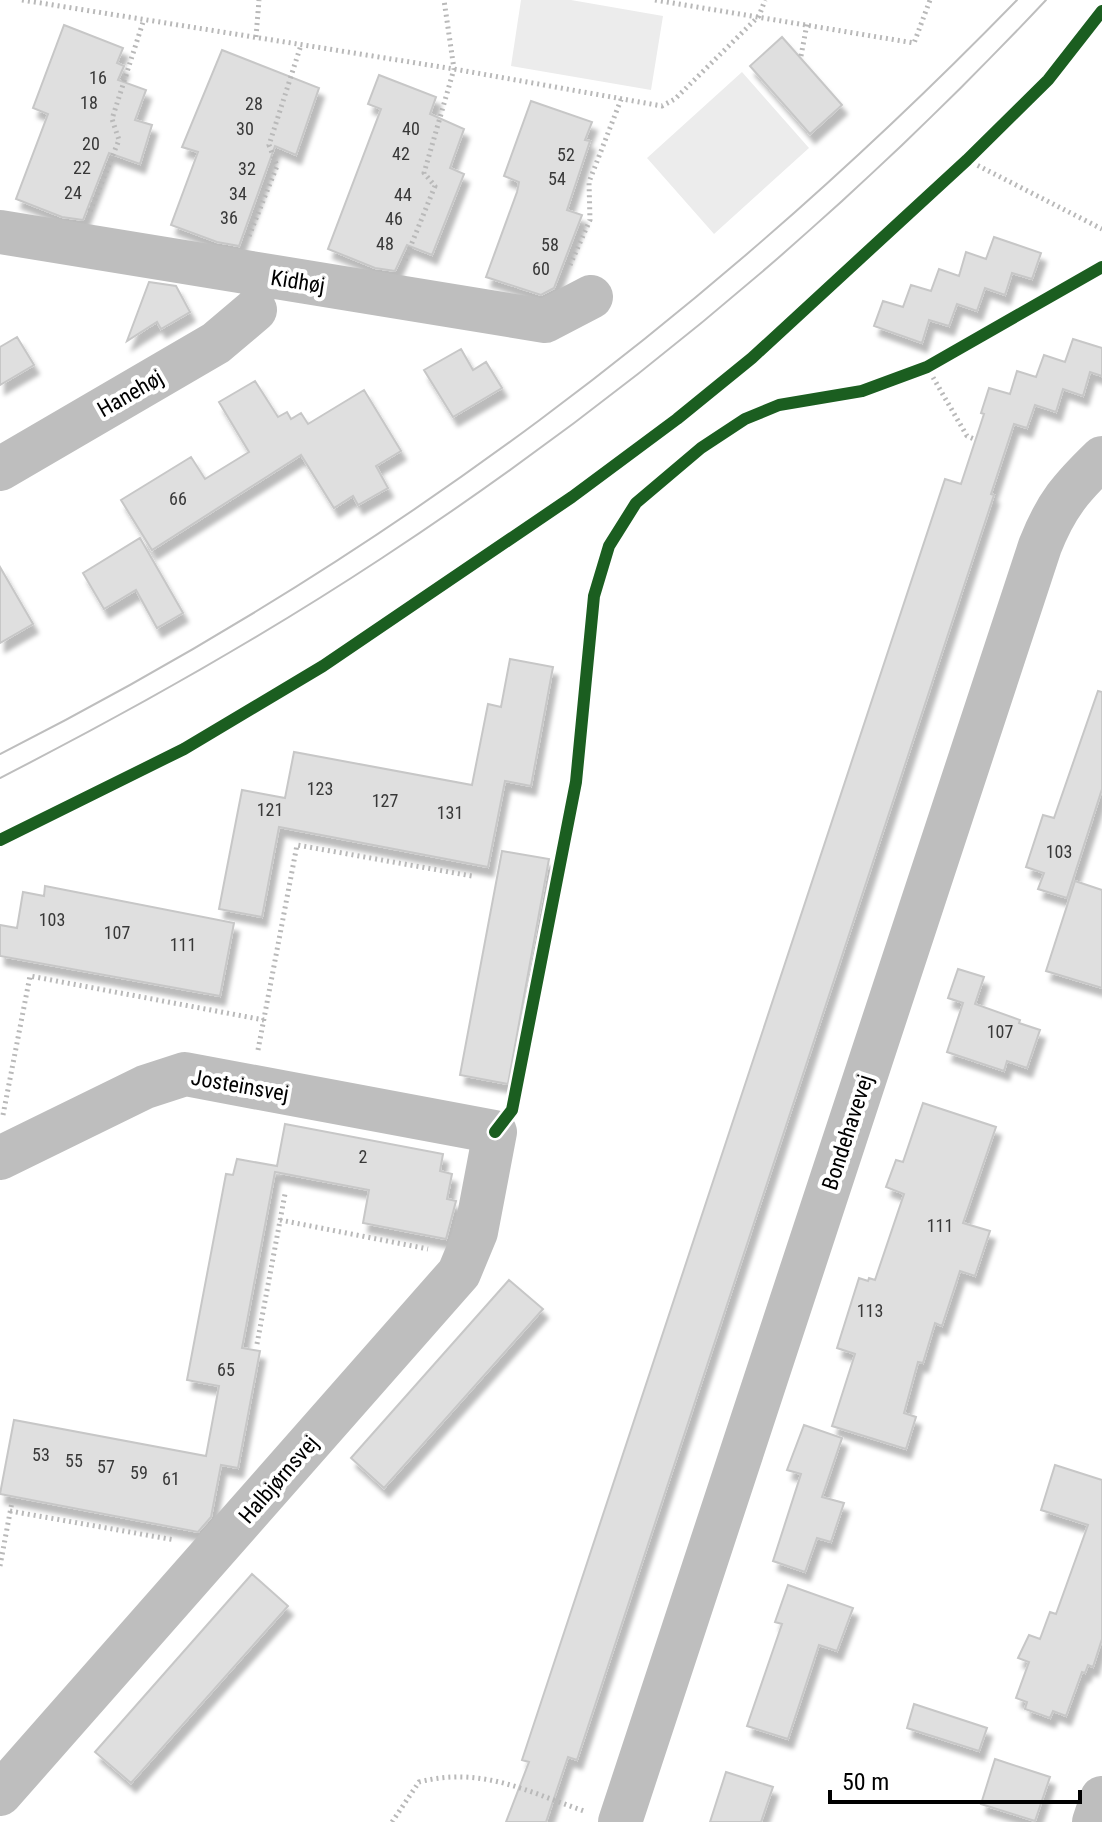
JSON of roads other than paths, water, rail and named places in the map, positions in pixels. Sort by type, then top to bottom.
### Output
[{"type":"street","name":"Kidhøj","points":[[0,232],[545,321],[591,297]]},
{"type":"street","name":"Hanehøj","points":[[0,469],[216,343],[255,310]]},
{"type":"street","name":"Bondehavevej","points":[[603,1817],[1040,546],[1052,516],[1070,489],[1102,458]]},
{"type":"street","name":"Josteinsvej","points":[[2,1137],[185,1074],[495,1132]]},
{"type":"street","name":"Halbjørnsvej","points":[[0,1794],[459,1273],[476,1232],[495,1132]]},
{"type":"street","points":[[1094,1822],[1102,1798]]},
{"type":"tram line","points":[[0,754],[142,678],[279,597],[412,511],[540,420],[664,323],[785,221],[903,113],[1017,0]]},
{"type":"tram line","points":[[0,778],[242,646],[382,558],[560,433],[646,367],[813,227],[893,154],[1046,0]]}]
